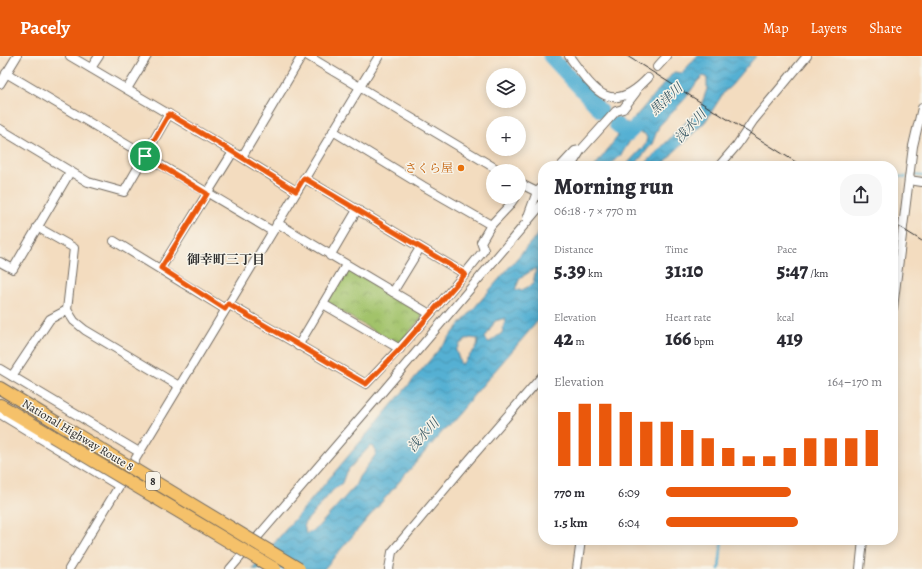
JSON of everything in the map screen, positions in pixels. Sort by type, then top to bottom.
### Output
[{"type":"highway","name":"National Highway Route 8","points":[[0,388],[299,569]]},
{"type":"highway","name":"National Highway Route 8","points":[[0,405],[275,569]]},
{"type":"street","points":[[0,84],[17,56]]},
{"type":"street","points":[[70,56],[242,157],[296,191]]},
{"type":"street","points":[[91,68],[99,56]]},
{"type":"street","points":[[127,89],[147,56]]},
{"type":"street","points":[[242,157],[302,56]]},
{"type":"street","points":[[308,56],[488,164]]},
{"type":"street","points":[[69,569],[296,191],[379,56]]},
{"type":"street","points":[[569,56],[587,81],[608,97],[623,97],[638,89]]},
{"type":"street","points":[[657,67],[667,56]]},
{"type":"street","points":[[723,161],[737,145],[753,121],[807,56]]},
{"type":"street","points":[[6,73],[207,194],[272,231]]},
{"type":"street","points":[[574,161],[581,150],[616,111],[623,109],[648,78]]},
{"type":"street","points":[[898,268],[913,146],[922,108]]},
{"type":"street","points":[[0,129],[88,182],[124,192],[169,114]]},
{"type":"street","points":[[333,131],[423,186],[491,225]]},
{"type":"street","points":[[566,161],[575,151],[581,150]]},
{"type":"street","points":[[161,268],[233,152]]},
{"type":"street","points":[[0,262],[13,269],[70,172]]},
{"type":"street","points":[[304,178],[465,274]]},
{"type":"street","points":[[909,180],[922,182]]},
{"type":"street","points":[[526,188],[538,189]]},
{"type":"street","points":[[525,225],[538,194]]},
{"type":"street","points":[[114,240],[227,306],[366,384],[400,349],[465,274],[484,250],[481,242],[491,225],[510,204]]},
{"type":"street","points":[[230,569],[538,209]]},
{"type":"street","points":[[330,256],[357,210]]},
{"type":"street","points":[[277,223],[330,256],[430,314]]},
{"type":"street","points":[[37,227],[74,248],[67,310],[74,321],[85,330],[179,386]]},
{"type":"street","points":[[393,292],[420,248]]},
{"type":"street","points":[[298,346],[346,265]]},
{"type":"street","points":[[323,304],[400,349]]},
{"type":"street","points":[[12,376],[50,319],[67,310]]},
{"type":"street","points":[[0,368],[139,452]]},
{"type":"street","points":[[389,569],[392,552],[538,381]]},
{"type":"street","points":[[0,414],[119,486]]},
{"type":"street","points":[[577,569],[580,545]]},
{"type":"street","points":[[860,569],[862,545]]},
{"type":"green space","points":[[347,268],[421,311],[422,317],[398,345],[326,303]]},
{"type":"water","name":"浅水川","points":[[697,56],[756,56],[731,86],[724,92],[705,122],[666,161],[648,161],[700,108],[707,89],[707,78],[703,76],[685,99],[659,126],[652,144],[638,161],[630,161],[645,145],[647,138],[645,134],[640,132],[635,133],[621,155],[614,161],[599,161],[618,136],[616,133],[626,122],[629,124],[674,72],[682,73]]},
{"type":"water","name":"浅水川","points":[[538,234],[538,321],[324,569],[252,569]],"holes":[[[536,268],[533,284],[522,290],[515,290],[520,278]],[[506,318],[502,333],[488,343],[485,338],[495,321]],[[470,338],[478,339],[477,347],[461,365],[456,350],[461,343]],[[370,446],[374,447],[376,454],[359,477],[355,486],[315,530],[306,534],[304,524],[333,490],[342,483],[346,472]]]},
{"type":"waterway","name":"黒津川","points":[[550,56],[601,111]]},
{"type":"waterway","name":"黒津川","points":[[616,124],[628,134],[635,127]]},
{"type":"waterway","points":[[915,175],[922,176]]},
{"type":"waterway","points":[[898,176],[906,177]]},
{"type":"waterway","points":[[719,569],[721,545]]},
{"type":"tram line","points":[[627,56],[794,161]]},
{"type":"tram line","points":[[898,226],[922,241]]},
{"type":"place","name":"さくら屋","points":[[461,168]]},
{"type":"district","name":"御幸町三丁目","points":[[226,259]]},
{"type":"route","points":[[169,114],[296,191],[304,178],[465,274],[400,349],[366,384],[298,346],[228,304],[225,309],[161,268],[207,194],[145,156],[169,114]]}]
